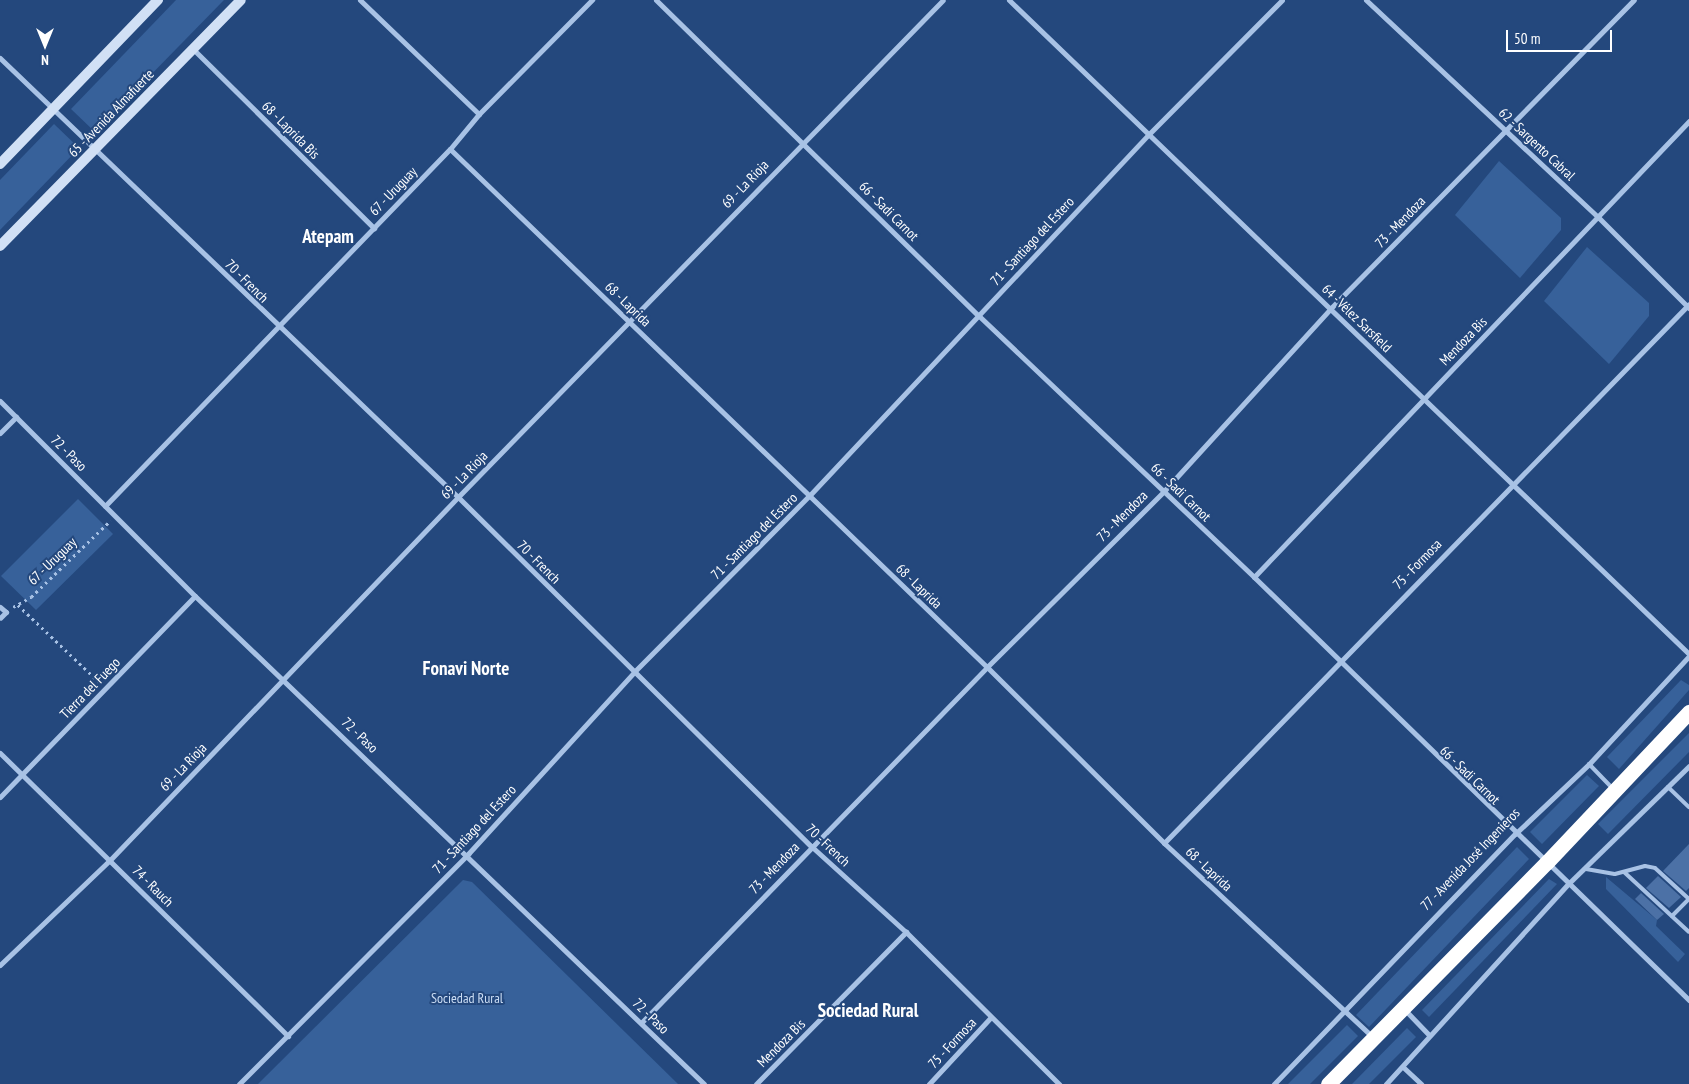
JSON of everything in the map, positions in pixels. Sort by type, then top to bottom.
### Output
[{"type":"highway","points":[[1328,1084],[1615,792],[1689,712]]},
{"type":"main road","points":[[0,164],[158,0]]},
{"type":"main road","name":"65 - Avenida Almafuerte","points":[[0,246],[241,0]]},
{"type":"street","points":[[360,0],[479,114]]},
{"type":"street","name":"67 - Uruguay","points":[[105,506],[450,149],[479,114],[592,0]]},
{"type":"street","name":"66 - Sadi Carnot","points":[[656,0],[978,315],[1254,577],[1338,662],[1689,1000]]},
{"type":"street","name":"69 - La Rioja","points":[[0,965],[110,860],[802,141],[943,0]]},
{"type":"street","name":"64 - Vélez Sarsfield","points":[[1008,0],[1331,308],[1689,655]]},
{"type":"street","name":"71 - Santiago del Estero","points":[[239,1084],[468,854],[634,672],[809,496],[1148,135],[1282,0]]},
{"type":"street","name":"62 - Sargento Cabral","points":[[1366,0],[1598,217],[1688,306]]},
{"type":"street","name":"73 - Mendoza","points":[[642,1022],[811,846],[1164,491],[1331,308],[1634,0]]},
{"type":"street","name":"68 - Laprida Bis","points":[[193,49],[374,228]]},
{"type":"street","name":"70 - French","points":[[0,58],[96,148],[277,327],[458,497],[811,846],[906,932],[1059,1084]]},
{"type":"street","name":"Mendoza Bis","points":[[1254,577],[1689,121]]},
{"type":"street","name":"68 - Laprida","points":[[450,149],[987,667],[1164,843],[1375,1038]]},
{"type":"street","name":"75 - Formosa","points":[[1164,843],[1512,483],[1688,306]]},
{"type":"street","name":"72 - Paso","points":[[0,401],[195,596],[284,678],[468,854],[704,1084]]},
{"type":"street","points":[[0,433],[16,416]]},
{"type":"street","name":"Tierra del Fuego","points":[[0,796],[195,596]]},
{"type":"street","points":[[0,607],[6,612],[0,618]]},
{"type":"street","name":"77 - Avenida José Ingenieros","points":[[1274,1084],[1515,834],[1589,764],[1689,655]]},
{"type":"street","name":"74 - Rauch","points":[[0,753],[288,1036]]},
{"type":"street","points":[[1386,1084],[1568,884],[1586,869],[1689,766]]},
{"type":"street","name":"Mendoza Bis","points":[[756,1084],[906,932]]},
{"type":"street","points":[[1404,1008],[1429,1035]]},
{"type":"street","name":"75 - Formosa","points":[[929,1084],[992,1017]]},
{"type":"street","points":[[1403,1066],[1421,1084]]},
{"type":"lane","points":[[1589,764],[1615,792]]},
{"type":"lane","points":[[1668,787],[1689,807]]},
{"type":"lane","points":[[1586,869],[1624,872],[1645,866],[1655,868],[1689,899],[1672,916]]},
{"type":"lane","points":[[1624,872],[1689,932]]},
{"type":"path","name":"67 - Uruguay","points":[[6,612],[31,596],[116,516]]},
{"type":"path","points":[[18,604],[106,688]]},
{"type":"green space","points":[[176,0],[224,0],[95,132],[71,109]]},
{"type":"green space","points":[[54,124],[79,148],[0,230],[0,180]]},
{"type":"green space","points":[[1499,161],[1561,218],[1561,230],[1520,278],[1455,215]]},
{"type":"green space","points":[[1587,247],[1649,303],[1649,316],[1609,364],[1544,301]]},
{"type":"green space","points":[[78,499],[113,534],[36,610],[1,576]]},
{"type":"green space","points":[[1681,680],[1689,685],[1689,690],[1619,769],[1607,757]]},
{"type":"green space","points":[[1689,733],[1689,752],[1608,834],[1598,824]]},
{"type":"green space","points":[[1587,775],[1599,786],[1542,844],[1530,832]]},
{"type":"green space","points":[[1517,847],[1529,859],[1369,1027],[1356,1015]]},
{"type":"green space","points":[[1606,877],[1657,920],[1656,926],[1685,954],[1678,962],[1606,889]]},
{"type":"green space","points":[[1549,879],[1557,884],[1429,1017],[1422,1010]]},
{"type":"green space","name":"Sociedad Rural","points":[[463,880],[472,882],[678,1084],[258,1084]]},
{"type":"green space","points":[[1347,1025],[1358,1036],[1310,1084],[1288,1084]]},
{"type":"green space","points":[[1407,1028],[1416,1037],[1369,1084],[1352,1084]]},
{"type":"building","points":[[1689,844],[1689,888],[1686,891],[1663,871]]},
{"type":"building","points":[[1658,876],[1681,897],[1669,908],[1646,888]]},
{"type":"building","points":[[1641,893],[1664,914],[1657,920],[1635,899]]},
{"type":"district","name":"Atepam","points":[[328,237]]},
{"type":"district","name":"Fonavi Norte","points":[[466,669]]},
{"type":"district","name":"Sociedad Rural","points":[[868,1011]]}]
